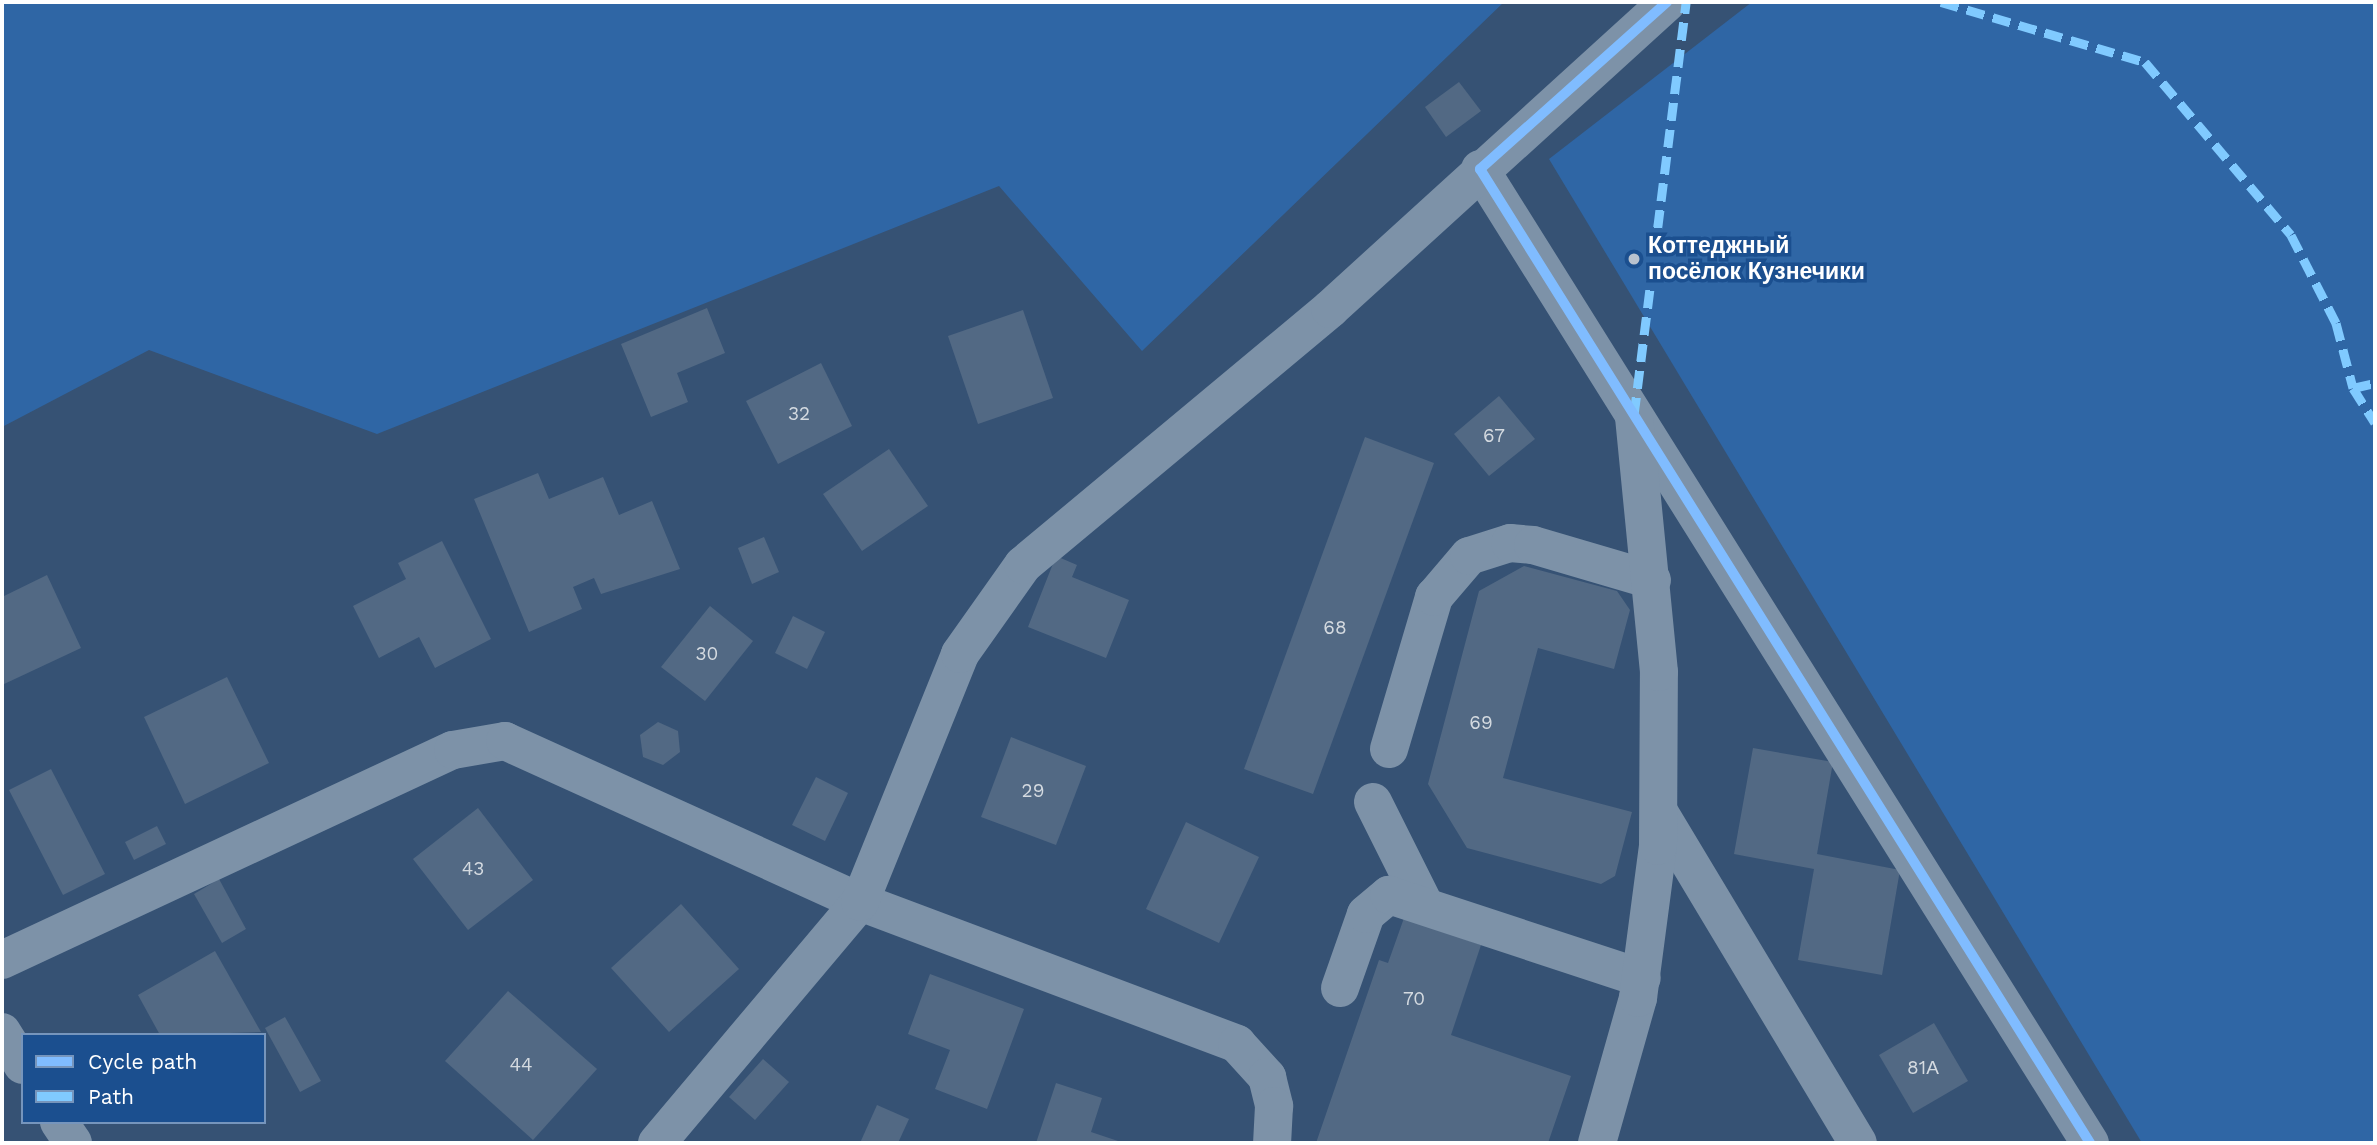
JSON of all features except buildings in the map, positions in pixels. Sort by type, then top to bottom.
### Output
[{"type":"street","points":[[657,1143],[860,902],[960,654],[1023,565],[1320,318],[1480,169],[1667,2]]},
{"type":"street","points":[[1480,169],[2090,1143]]},
{"type":"street","points":[[1597,1143],[1642,978],[1659,812],[1652,580],[1634,416]]},
{"type":"street","points":[[1389,749],[1434,597],[1469,556],[1510,543],[1533,545],[1652,580]]},
{"type":"street","points":[[2,960],[479,740],[505,741],[860,902],[1237,1044],[1267,1077],[1274,1106],[1272,1143]]},
{"type":"street","points":[[1373,803],[1423,902]]},
{"type":"street","points":[[1659,812],[1858,1143]]},
{"type":"street","points":[[1340,988],[1377,901],[1404,895],[1642,978]]},
{"type":"street","points":[[2,1032],[21,1062]]},
{"type":"street","points":[[61,1124],[73,1143]]},
{"type":"shaded area","points":[[2,2],[1504,2],[1142,351],[999,186],[377,434],[149,350],[2,427]]},
{"type":"shaded area","points":[[1752,2],[2375,2],[2375,1143],[2142,1143],[1549,159]]},
{"type":"marked path","points":[[1634,415],[1686,2]]},
{"type":"marked path","points":[[1941,2],[2145,62],[2291,235],[2336,323],[2353,388],[2375,383]]},
{"type":"marked path","points":[[2353,388],[2375,423]]},
{"type":"cycle path","points":[[1667,2],[1480,169],[2090,1143]]},
{"type":"place","name":"Коттеджный посёлок Кузнечики","points":[[1634,259]]}]
